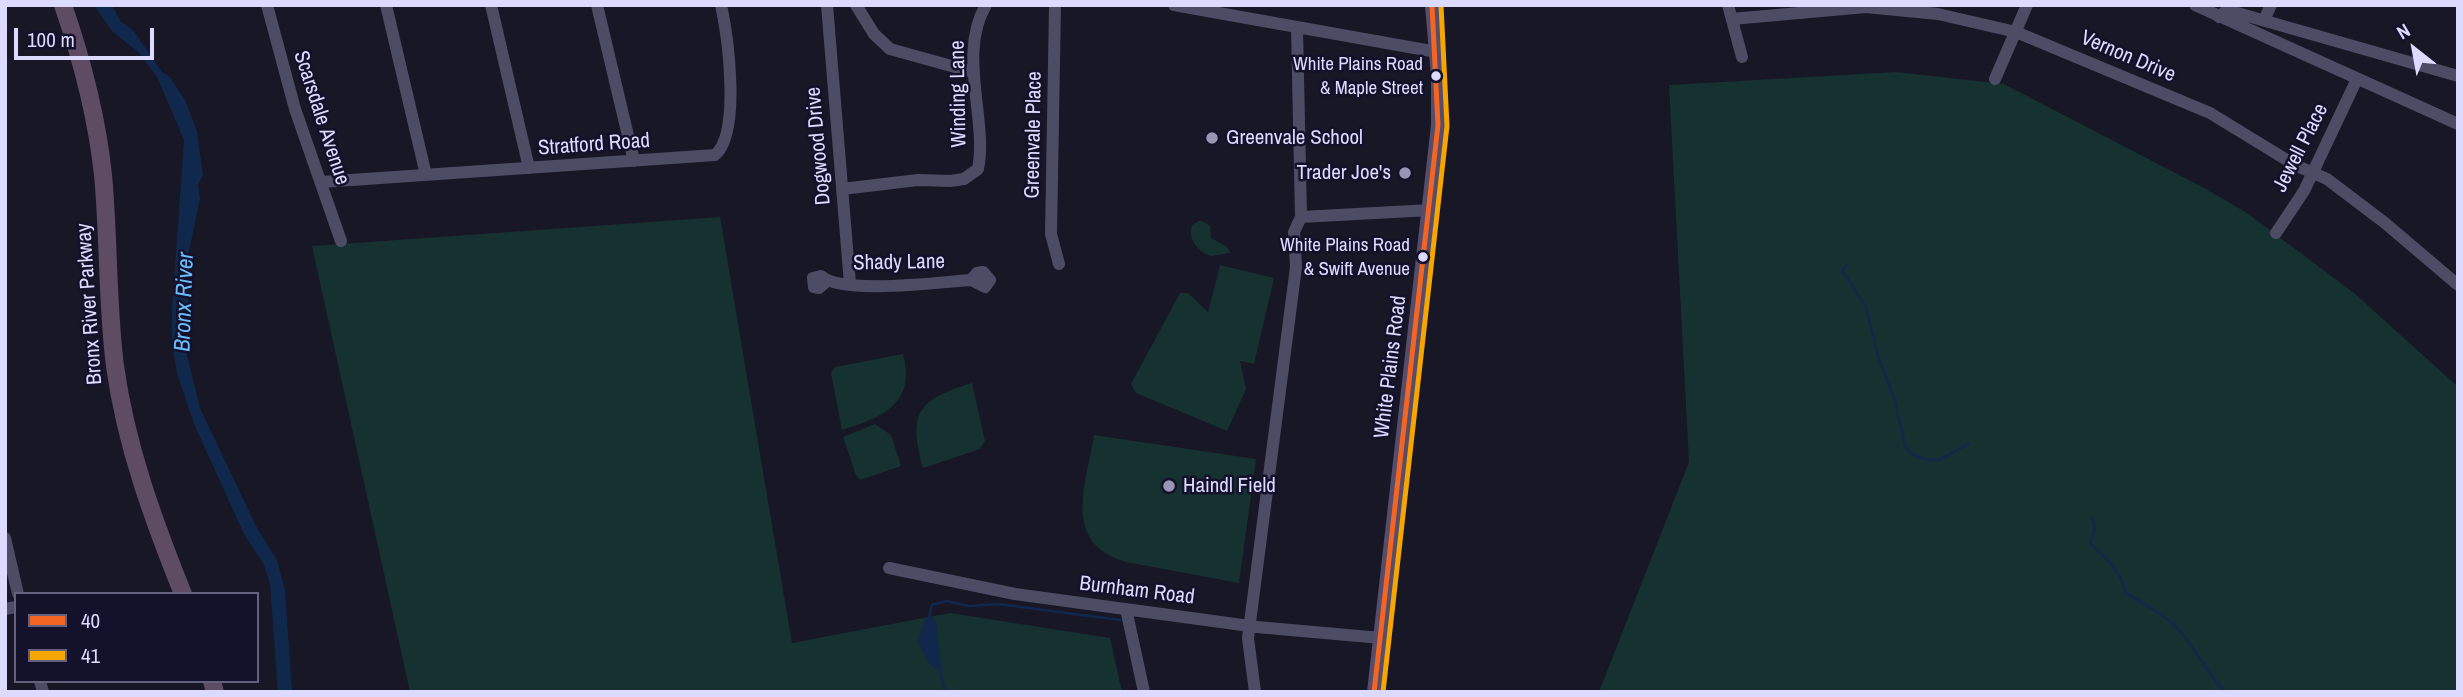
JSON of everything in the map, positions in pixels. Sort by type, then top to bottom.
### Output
[{"type":"highway","name":"Bronx River Parkway","points":[[52,5],[74,79],[89,146],[101,336],[111,404],[138,506],[171,592]]},
{"type":"highway","name":"Bronx River Parkway","points":[[63,5],[88,91],[101,159],[111,331],[124,417],[146,500],[182,592]]},
{"type":"main road","name":"White Plains Road","points":[[1374,692],[1431,210],[1439,114],[1432,5]]},
{"type":"street","name":"Scarsdale Avenue","points":[[267,5],[291,97],[341,242]]},
{"type":"street","points":[[386,5],[426,174]]},
{"type":"street","points":[[491,5],[529,168]]},
{"type":"street","points":[[597,5],[634,161]]},
{"type":"street","name":"Stratford Road","points":[[322,182],[707,158],[724,146],[730,129],[727,43],[722,5]]},
{"type":"street","name":"Dogwood Drive","points":[[827,5],[850,284]]},
{"type":"street","points":[[856,5],[874,34],[890,49],[973,72]]},
{"type":"street","name":"Winding Lane","points":[[842,188],[918,180],[950,181],[973,175],[979,163],[973,72],[978,27],[986,5]]},
{"type":"street","name":"Greenvale Place","points":[[1055,5],[1051,234],[1059,264]]},
{"type":"street","points":[[1174,5],[1437,51]]},
{"type":"street","points":[[1728,5],[1742,57]]},
{"type":"street","points":[[1995,79],[2027,5]]},
{"type":"street","points":[[2195,5],[2458,124]]},
{"type":"street","points":[[2264,20],[2271,5]]},
{"type":"street","name":"Vernon Drive","points":[[1732,19],[1866,7],[1938,13],[2016,32],[2210,113],[2342,189],[2458,285]]},
{"type":"street","points":[[2219,17],[2227,10],[2458,76]]},
{"type":"street","points":[[1255,692],[1248,648],[1249,625],[1296,267],[1294,232],[1301,217],[1297,28]]},
{"type":"street","points":[[2304,56],[2300,42],[2314,35]]},
{"type":"street","name":"Jewell Place","points":[[2276,233],[2313,173],[2357,79]]},
{"type":"street","points":[[1301,217],[1431,210]]},
{"type":"street","name":"Shady Lane","points":[[827,281],[909,285],[971,280]]},
{"type":"street","points":[[5,538],[18,592]]},
{"type":"street","name":"Burnham Road","points":[[889,568],[1015,594],[1249,625],[1381,638]]},
{"type":"street","points":[[1126,609],[1144,692]]},
{"type":"green space","points":[[1896,72],[2004,84],[2206,189],[2247,213],[2354,293],[2456,385],[2458,692],[1599,692],[1689,462],[1669,85]]},
{"type":"green space","points":[[720,217],[792,643],[950,613],[1110,638],[1122,692],[410,692],[312,246]]},
{"type":"green space","points":[[1201,220],[1210,226],[1211,238],[1226,246],[1231,253],[1211,256],[1198,248],[1191,231],[1192,225]]},
{"type":"green space","points":[[1220,265],[1274,278],[1254,364],[1240,361],[1246,389],[1227,431],[1136,393],[1131,384],[1180,293],[1188,293],[1208,312]]},
{"type":"green space","points":[[903,354],[905,385],[893,406],[871,420],[842,430],[831,373],[835,367]]},
{"type":"green space","points":[[972,383],[985,441],[980,449],[923,468],[917,434],[917,421],[921,411],[939,396]]},
{"type":"green space","points":[[875,424],[891,435],[901,466],[860,480],[843,437]]},
{"type":"green space","name":"Haindl Field","points":[[1094,435],[1256,459],[1239,583],[1126,562],[1106,553],[1092,541],[1085,527],[1083,492]]},
{"type":"water","name":"Bronx River","points":[[94,5],[112,5],[120,21],[133,30],[185,100],[197,131],[203,175],[198,185],[200,199],[189,251],[187,355],[200,408],[256,526],[277,560],[285,590],[292,692],[278,692],[270,584],[264,565],[244,534],[194,424],[177,373],[172,343],[172,308],[184,140],[157,77],[139,53],[112,31]]},
{"type":"water","points":[[926,617],[932,617],[937,625],[941,672],[929,664],[918,642]]},
{"type":"waterway","points":[[1847,265],[1842,270],[1866,307],[1879,359],[1895,401],[1905,446],[1913,455],[1927,460],[1939,460],[1968,444]]},
{"type":"waterway","points":[[2092,516],[2095,529],[2090,543],[2116,571],[2125,592],[2175,626],[2226,692]]},
{"type":"waterway","points":[[929,617],[932,605],[947,601],[969,606],[998,604],[1120,620]]},
{"type":"waterway","points":[[940,673],[945,692]]},
{"type":"transit line","name":"40","points":[[1374,692],[1438,125],[1432,5]]},
{"type":"transit line","name":"41","points":[[1383,692],[1447,126],[1441,5]]},
{"type":"place","name":"White Plains Road & Maple Street","points":[[1436,76]]},
{"type":"place","name":"Greenvale School","points":[[1212,138]]},
{"type":"place","name":"Trader Joe's","points":[[1405,173]]},
{"type":"place","name":"White Plains Road & Swift Avenue","points":[[1423,257]]},
{"type":"place","name":"Haindl Field","points":[[1169,486]]}]
